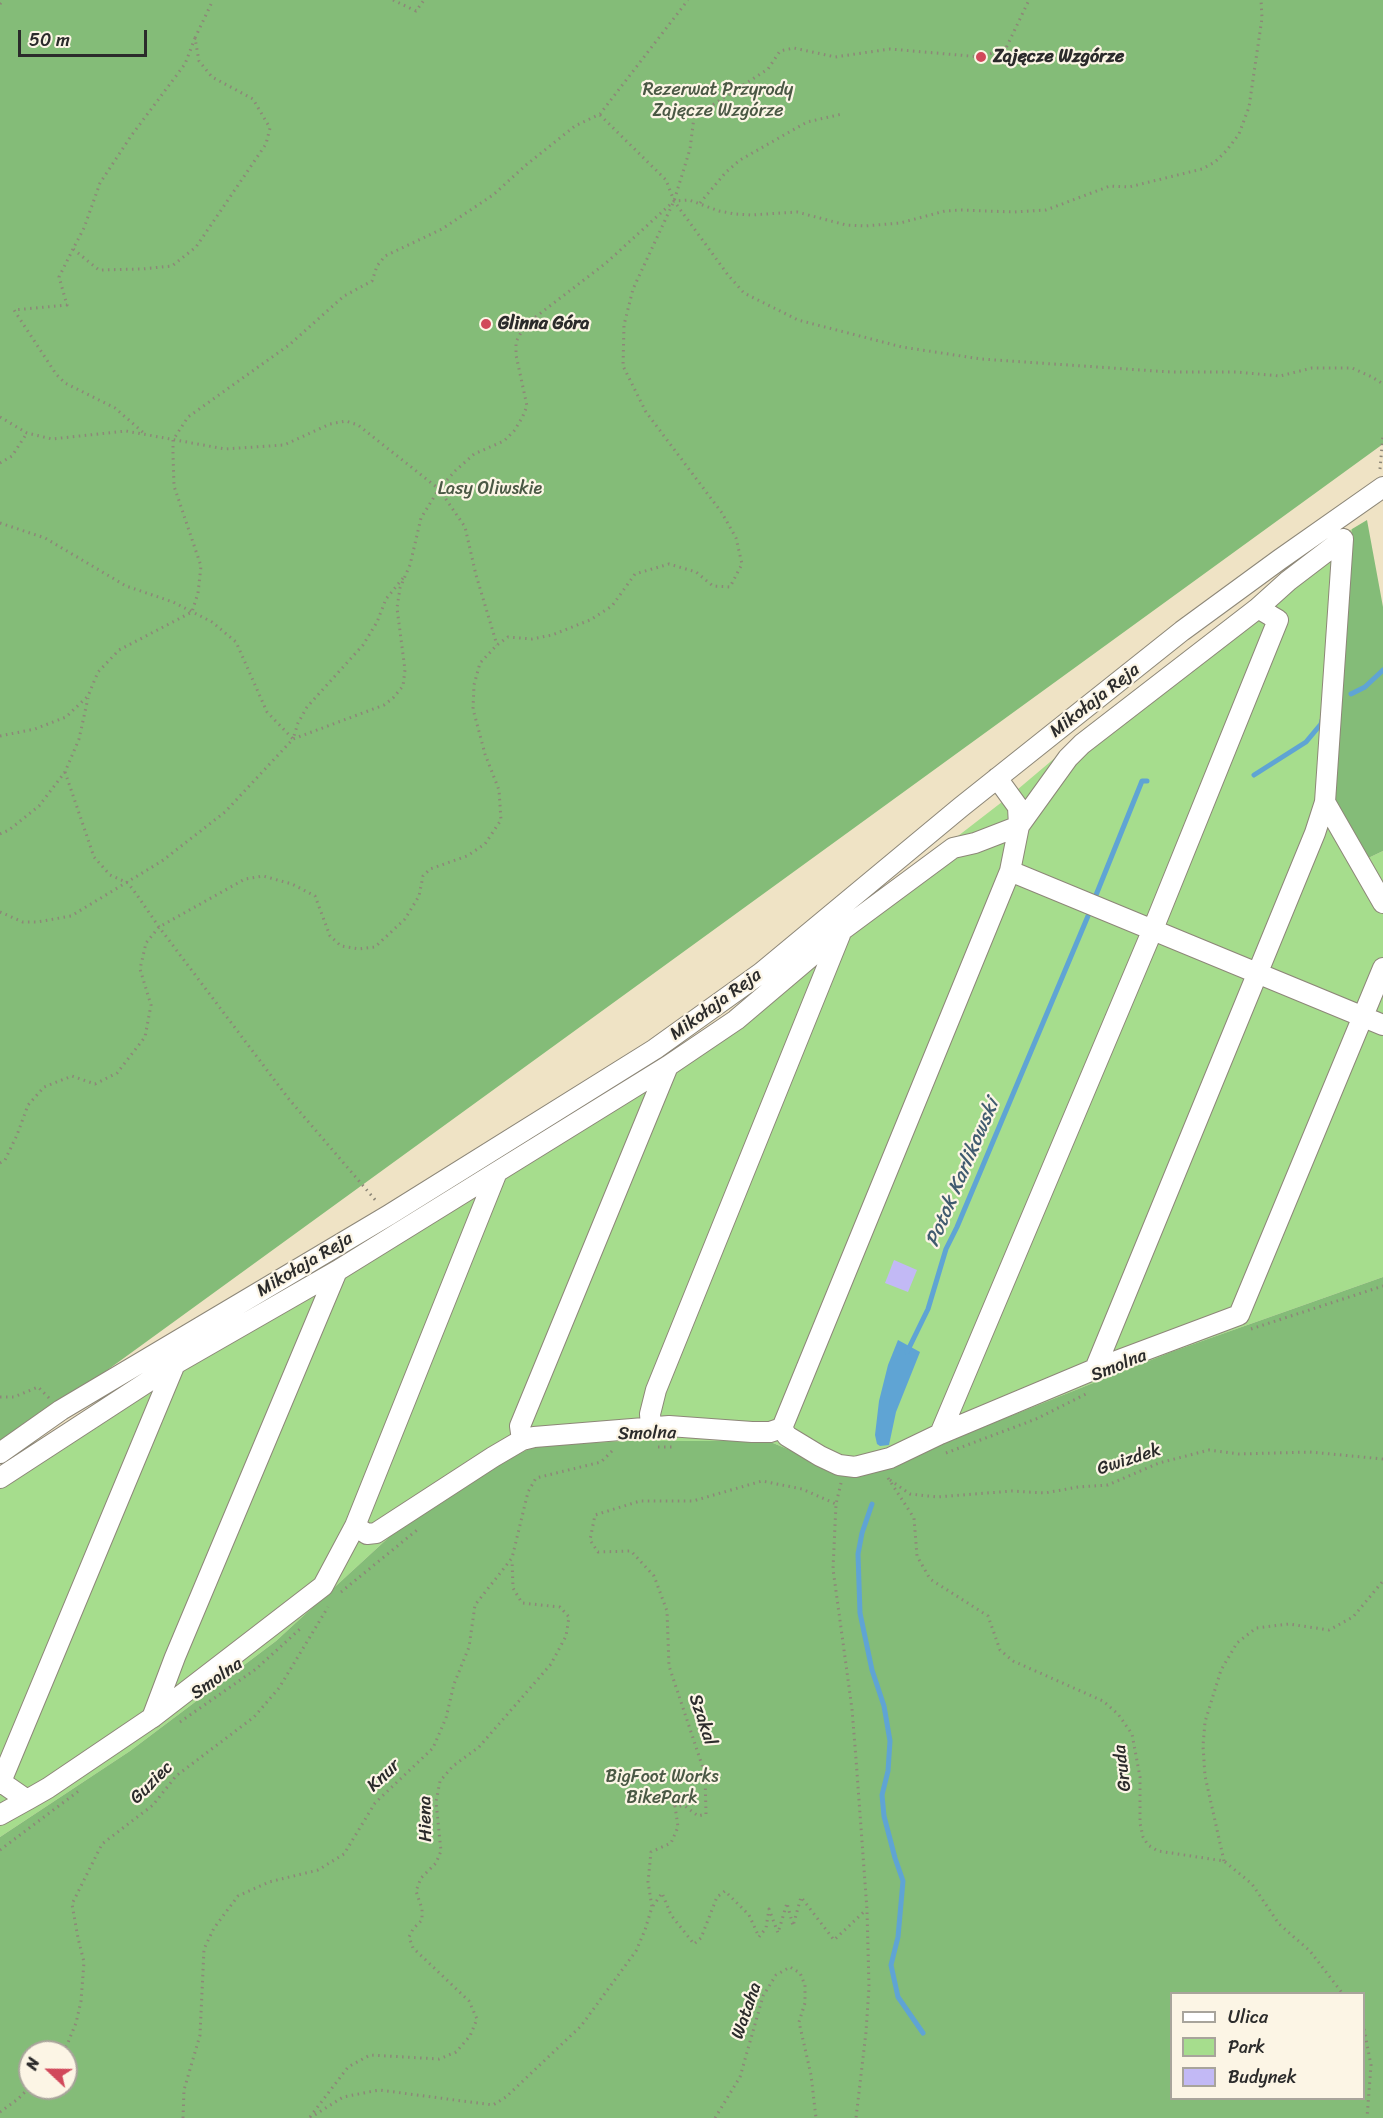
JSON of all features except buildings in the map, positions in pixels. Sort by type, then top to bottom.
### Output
[{"type":"street","name":"Mikołaja Reja","points":[[0,1453],[61,1410],[389,1215],[616,1074],[732,994],[761,973],[997,778],[1191,625],[1381,488]]},
{"type":"street","points":[[0,1478],[175,1364],[337,1271],[668,1066],[736,1020],[841,931],[953,848],[975,843],[1019,826],[1068,758],[1082,744],[1258,608],[1343,538],[1325,802],[1315,833],[1095,1369]]},
{"type":"street","points":[[940,1434],[1153,929],[1278,620],[1258,608]]},
{"type":"street","points":[[355,1526],[368,1534],[376,1533],[522,1440],[669,1426],[752,1432],[770,1432],[782,1428],[1010,871],[1019,826],[1018,807],[997,778]]},
{"type":"street","points":[[1325,802],[1383,903]]},
{"type":"street","points":[[1010,871],[1383,1025]]},
{"type":"street","points":[[651,1427],[650,1414],[656,1390],[841,931]]},
{"type":"street","points":[[782,1428],[787,1436],[820,1456],[839,1465],[855,1467],[890,1458],[940,1434],[1095,1369],[1239,1315],[1383,968]]},
{"type":"street","points":[[522,1440],[520,1426],[668,1066]]},
{"type":"street","points":[[0,1815],[27,1800],[152,1718],[323,1586],[355,1526],[497,1172]]},
{"type":"street","points":[[152,1718],[175,1657],[337,1271]]},
{"type":"street","points":[[27,1800],[1,1783],[175,1364]]},
{"type":"path","points":[[0,4],[3,0]]},
{"type":"path","points":[[145,434],[115,408],[65,383],[56,374],[14,309],[67,305],[59,277],[84,228],[100,183],[131,136],[185,64],[213,0]]},
{"type":"path","points":[[393,0],[416,11],[424,0]]},
{"type":"path","points":[[0,834],[9,830],[39,806],[65,772],[79,739],[88,696],[98,672],[119,650],[192,612],[198,593],[201,566],[174,486],[173,440],[188,417],[289,345],[344,296],[372,281],[377,266],[385,256],[442,229],[493,195],[575,126],[600,114],[688,0]]},
{"type":"path","points":[[0,1163],[5,1160],[17,1136],[28,1105],[44,1087],[72,1076],[95,1084],[117,1073],[145,1037],[151,1005],[140,969],[146,943],[159,927],[245,879],[263,876],[292,884],[315,896],[330,936],[341,946],[359,949],[375,947],[405,919],[419,896],[423,876],[430,868],[467,856],[485,844],[501,820],[499,790],[485,754],[473,709],[474,685],[480,663],[497,645],[508,637],[532,639],[552,635],[590,620],[612,606],[635,574],[669,564],[696,572],[712,586],[730,587],[742,564],[736,538],[722,513],[646,412],[623,366],[624,325],[633,289],[674,201],[690,149],[694,117],[768,69],[780,51],[794,48],[835,57],[890,49],[981,57],[1006,48],[1029,0]]},
{"type":"path","points":[[293,739],[384,705],[403,686],[405,670],[397,608],[400,588],[406,574],[420,518],[439,489],[474,454],[504,441],[522,418],[527,406],[516,342],[525,325],[606,263],[674,201],[689,200],[735,214],[797,212],[846,225],[865,226],[900,223],[953,211],[1046,210],[1110,186],[1129,187],[1202,169],[1215,162],[1227,150],[1239,134],[1249,107],[1262,18],[1261,0]]},
{"type":"path","points":[[73,249],[99,270],[172,267],[196,248],[266,144],[270,128],[253,99],[212,76],[199,61],[195,38]]},
{"type":"path","points":[[600,114],[666,180],[674,201],[728,275],[744,293],[798,320],[902,347],[981,359],[1170,372],[1236,372],[1280,376],[1312,368],[1352,368],[1383,384]]},
{"type":"path","points":[[700,203],[726,172],[740,160],[807,123],[842,114]]},
{"type":"path","points":[[0,417],[27,433],[52,439],[126,431],[225,449],[284,445],[330,424],[346,421],[358,425],[439,489],[465,526],[476,575],[497,645]]},
{"type":"path","points":[[0,463],[12,456],[27,433]]},
{"type":"path","points":[[1381,488],[1383,435]]},
{"type":"path","points":[[0,524],[45,538],[126,586],[173,602],[213,622],[236,642],[267,712],[293,739]]},
{"type":"path","points":[[0,912],[23,922],[71,916],[162,861],[225,812],[293,739],[298,723],[307,707],[363,645],[377,622],[386,599],[406,574]]},
{"type":"path","points":[[0,736],[35,729],[66,717],[88,696]]},
{"type":"path","points":[[65,772],[94,857],[110,875],[128,883],[288,1098],[389,1215]]},
{"type":"path","points":[[1247,1330],[1383,1286]]},
{"type":"path","points":[[0,1397],[14,1397],[38,1387],[61,1410]]},
{"type":"path","name":"Smolna","points":[[940,1456],[1036,1419],[1087,1394]]},
{"type":"path","name":"Smolna","points":[[651,1447],[687,1446]]},
{"type":"path","name":"Smolna","points":[[605,1448],[615,1448]]},
{"type":"path","name":"Knur","points":[[183,2118],[184,2090],[200,2035],[204,1949],[214,1928],[238,1896],[269,1882],[318,1870],[344,1854],[375,1803],[433,1748],[446,1718],[454,1684],[469,1647],[475,1605],[512,1558],[528,1492],[536,1478],[601,1462],[615,1448]]},
{"type":"path","name":"Gwizdek","points":[[888,1478],[910,1494],[937,1497],[1012,1491],[1045,1493],[1107,1485],[1159,1463],[1209,1450],[1239,1454],[1310,1452],[1383,1459]]},
{"type":"path","points":[[880,1479],[888,1478]]},
{"type":"path","name":"Gruda","points":[[888,1478],[914,1518],[917,1556],[930,1579],[988,1616],[1000,1650],[1013,1661],[1103,1701],[1123,1720],[1132,1734],[1140,1777],[1140,1823],[1143,1837],[1148,1845],[1158,1851],[1224,1861]]},
{"type":"path","name":"Szakal","points":[[310,2118],[343,2097],[379,2090],[493,2104],[506,2097],[581,2026],[636,1951],[651,1907],[648,1882],[651,1852],[671,1843],[678,1827],[675,1806],[686,1806],[698,1816],[706,1814],[705,1773],[669,1666],[667,1611],[654,1576],[631,1551],[598,1552],[590,1540],[595,1515],[640,1501],[693,1501],[762,1480],[802,1489],[836,1504]]},
{"type":"path","points":[[851,1481],[841,1482],[836,1504],[833,1569],[852,1709],[867,1910],[869,1987],[856,2118]]},
{"type":"path","points":[[316,1614],[422,1525]]},
{"type":"path","name":"Hiena","points":[[310,2118],[348,2067],[370,2055],[439,2059],[456,2052],[470,2036],[477,2019],[470,2001],[413,1948],[409,1937],[412,1929],[422,1920],[422,1909],[416,1891],[421,1878],[436,1863],[441,1851],[436,1802],[440,1781],[453,1766],[479,1747],[551,1664],[566,1636],[569,1617],[560,1607],[522,1603],[513,1588],[512,1558]]},
{"type":"path","points":[[1341,1992],[1310,1951],[1279,1924],[1252,1884],[1224,1861],[1205,1776],[1203,1746],[1205,1722],[1221,1670],[1237,1643],[1256,1628],[1289,1624],[1329,1630],[1353,1617],[1383,1581]]},
{"type":"path","name":"Guziec","points":[[69,2040],[81,2001],[84,1962],[72,1904],[102,1844],[153,1805],[176,1776],[254,1717],[279,1688],[329,1605]]},
{"type":"path","name":"Smolna","points":[[179,1722],[256,1669],[308,1622]]},
{"type":"path","points":[[0,1850],[83,1789]]},
{"type":"path","points":[[651,1907],[662,1893],[671,1915],[694,1944],[701,1938],[717,1897],[725,1891],[749,1915],[759,1937],[766,1928],[769,1909],[778,1933],[787,1903],[793,1926],[801,1897],[834,1940],[867,1910]]},
{"type":"path","name":"Wataha","points":[[715,2118],[741,2077],[763,1996],[776,1975],[790,1967],[800,1973],[805,1985],[805,2003],[799,2022],[811,2075],[816,2118]]},
{"type":"path","points":[[1365,2034],[1371,2065],[1367,2118]]},
{"type":"path","points":[[0,2112],[18,2099]]},
{"type":"green space","name":"Lasy Oliwskie","points":[[0,0],[1383,0],[1383,444],[0,1448]]},
{"type":"green space","points":[[1367,520],[1383,607],[1383,851],[1364,860],[1330,799],[1337,649],[1352,529]]},
{"type":"green space","points":[[1352,529],[1337,650],[1364,860],[1383,851],[1383,1277],[1171,1352],[895,1462],[848,1474],[768,1441],[412,1516],[276,1641],[130,1751],[0,1837],[0,1476],[702,1034],[1011,795],[1088,730],[1284,574]]},
{"type":"green space","name":"BigFoot Works BikePark","points":[[1383,1277],[1383,2118],[0,2118],[0,1837],[130,1751],[276,1641],[412,1516],[466,1478],[536,1446],[629,1441],[768,1441],[849,1474],[895,1462],[1171,1352]]},
{"type":"water","points":[[898,1340],[920,1352],[896,1412],[889,1445],[880,1446],[877,1444],[875,1435],[879,1401],[888,1365]]},
{"type":"waterway","name":"Potok Karlikowski","points":[[1351,694],[1365,687],[1383,670]]},
{"type":"waterway","name":"Potok Karlikowski","points":[[1254,775],[1306,742],[1322,720]]},
{"type":"waterway","name":"Potok Karlikowski","points":[[1094,900],[1142,781],[1147,781]]},
{"type":"waterway","name":"Potok Karlikowski","points":[[907,1352],[928,1309],[946,1249],[1088,916]]},
{"type":"waterway","name":"Potok Karlikowski","points":[[872,1504],[862,1533],[858,1554],[860,1613],[872,1670],[884,1706],[890,1741],[888,1771],[882,1795],[884,1816],[903,1881],[898,1937],[891,1965],[898,1997],[923,2033]]},
{"type":"place","name":"Zajęcze Wzgórze","points":[[981,57]]},
{"type":"place","name":"Glinna Góra","points":[[486,324]]},
{"type":"park label","name":"Rezerwat Przyrody Zajęcze Wzgórze","points":[[718,100]]}]
